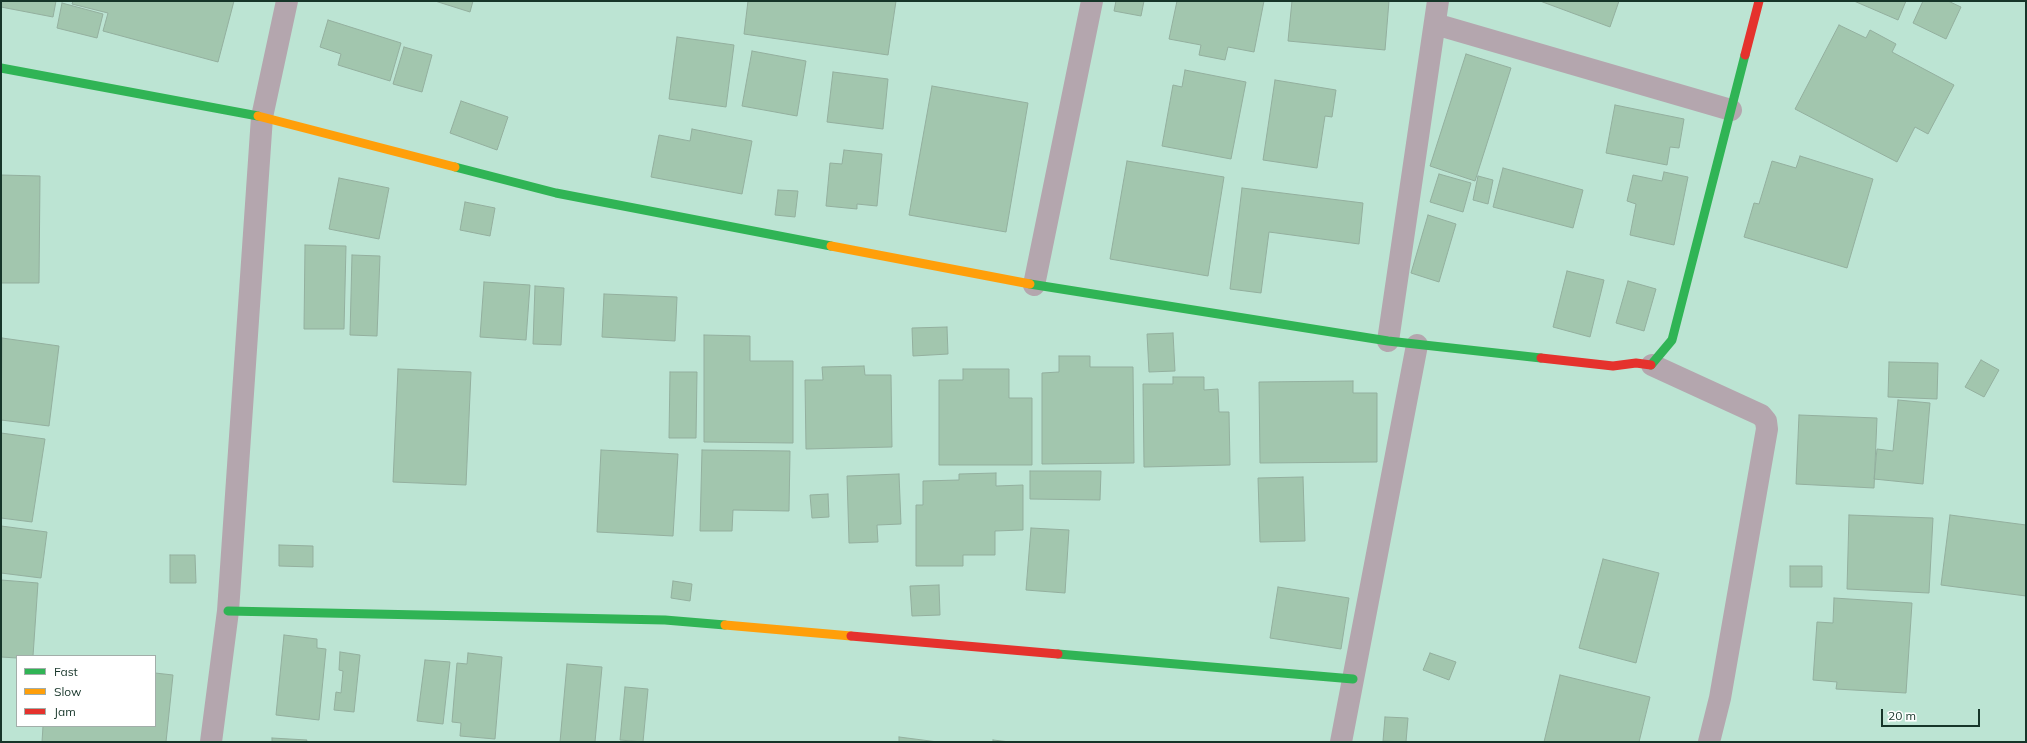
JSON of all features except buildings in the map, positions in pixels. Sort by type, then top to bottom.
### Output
[{"type":"street","points":[[211,742],[228,611],[262,117],[287,1]]},
{"type":"street","points":[[1034,285],[1092,1]]},
{"type":"street","points":[[1388,341],[1438,1]]},
{"type":"street","points":[[1652,364],[1672,340],[1760,1]]},
{"type":"street","points":[[1435,24],[1731,110]]},
{"type":"street","points":[[1,68],[262,117],[556,194],[1034,285],[1417,345],[1613,366],[1636,363],[1652,364],[1761,415],[1766,421],[1767,429],[1720,698],[1709,742]]},
{"type":"street","points":[[1341,742],[1417,345]]},
{"type":"street","points":[[228,611],[665,620],[1353,679]]},
{"type":"traffic: fast","points":[[1651,365],[1672,340],[1745,55]]},
{"type":"traffic: fast","points":[[1,68],[258,116]]},
{"type":"traffic: fast","points":[[455,167],[556,193],[831,246]]},
{"type":"traffic: fast","points":[[1030,284],[1388,341],[1541,358]]},
{"type":"traffic: fast","points":[[228,611],[665,620],[725,625]]},
{"type":"traffic: fast","points":[[1058,654],[1353,679]]},
{"type":"traffic: slow","points":[[258,116],[455,167]]},
{"type":"traffic: slow","points":[[831,246],[1030,284]]},
{"type":"traffic: slow","points":[[725,625],[851,636]]},
{"type":"traffic: jam","points":[[1745,55],[1759,1]]},
{"type":"traffic: jam","points":[[1541,358],[1613,366],[1636,363],[1651,365]]},
{"type":"traffic: jam","points":[[851,636],[1058,654]]}]
